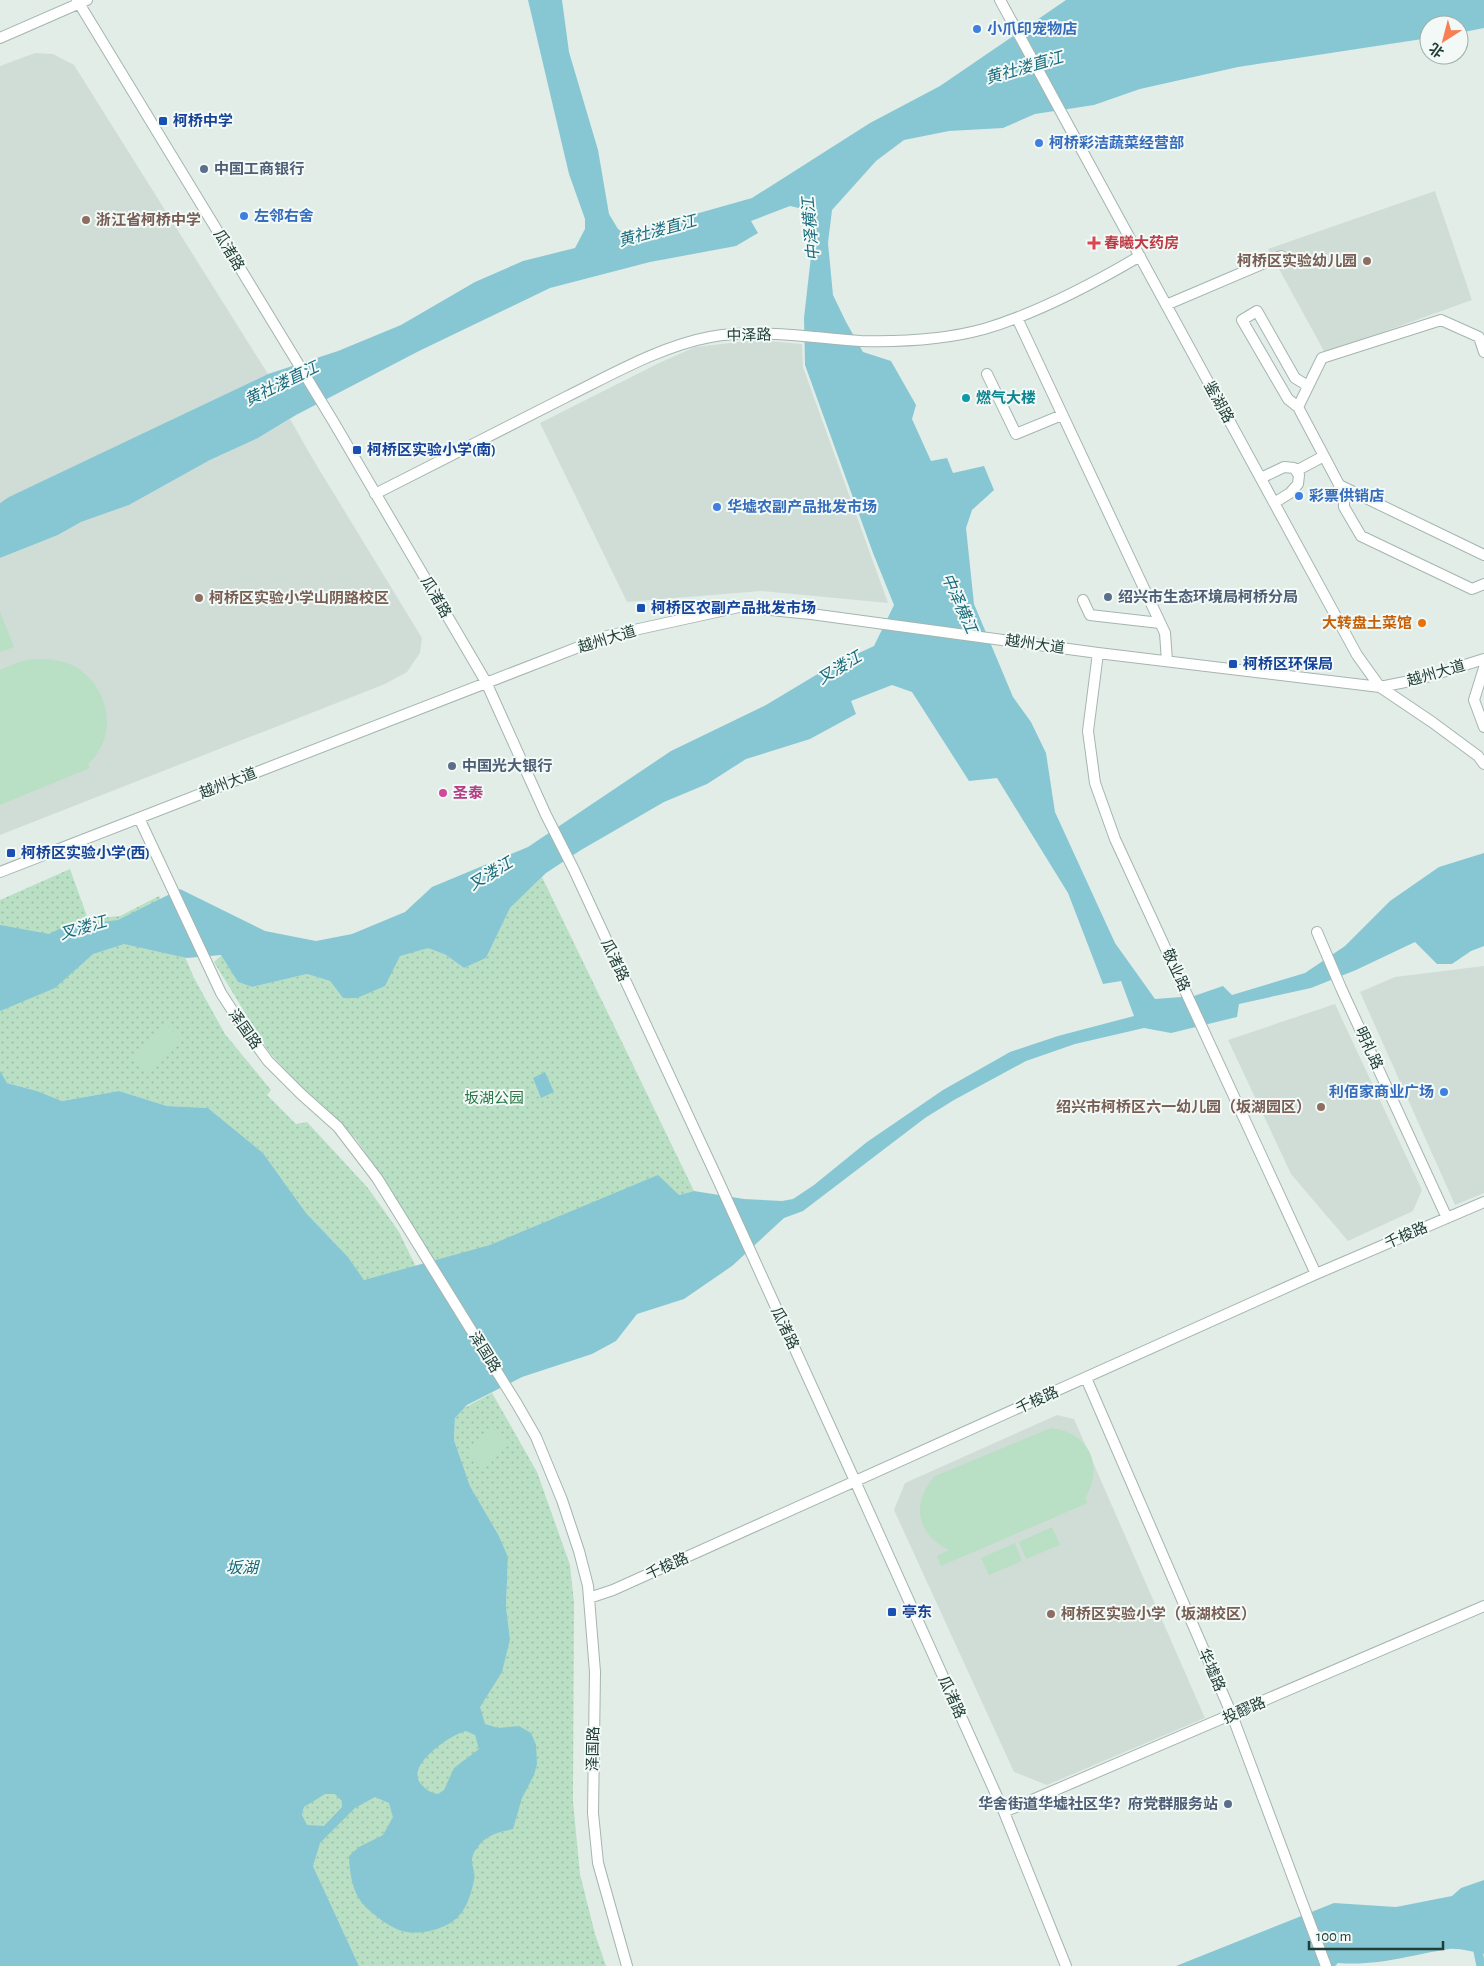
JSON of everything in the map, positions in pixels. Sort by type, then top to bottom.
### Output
[{"type":"street","name":"鉴湖路","points":[[1000,0],[1357,655],[1380,687],[1478,756],[1484,764]]},
{"type":"street","points":[[0,38],[81,1]]},
{"type":"street","name":"瓜渚路","points":[[81,1],[333,421],[486,682],[546,815],[574,870],[718,1180],[855,1481],[1004,1812],[1066,1966]]},
{"type":"street","name":"中泽路","points":[[376,494],[624,369],[683,344],[710,337],[748,332],[863,341],[919,340],[947,336],[982,329],[1016,318],[1106,275],[1140,256]]},
{"type":"street","points":[[1166,304],[1281,256]]},
{"type":"street","points":[[1308,386],[1295,378],[1258,311],[1242,320],[1288,399],[1298,407],[1344,494],[1344,507],[1361,536],[1472,589],[1484,584]]},
{"type":"street","points":[[1016,318],[1165,633],[1167,661]]},
{"type":"street","points":[[1298,407],[1322,358],[1441,320],[1479,337],[1484,352]]},
{"type":"street","points":[[988,374],[1016,434],[1062,415]]},
{"type":"street","points":[[1296,471],[1324,456]]},
{"type":"street","points":[[1261,478],[1284,467],[1294,468],[1299,475],[1298,484],[1290,493],[1274,502]]},
{"type":"street","points":[[1339,485],[1484,555]]},
{"type":"street","points":[[1084,600],[1090,615],[1160,623]]},
{"type":"street","name":"越州大道","points":[[0,872],[607,636],[739,607],[811,614],[1098,653],[1380,687],[1420,679],[1484,659]]},
{"type":"street","name":"敬业路","points":[[1098,653],[1088,731],[1095,783],[1115,839],[1316,1274]]},
{"type":"street","points":[[1484,668],[1474,700],[1484,727]]},
{"type":"street","name":"泽国路","points":[[139,818],[226,1000],[240,1024],[268,1061],[338,1127],[377,1178],[536,1437],[562,1500],[579,1551],[589,1598],[595,1672],[593,1813],[596,1847],[598,1863],[628,1966]]},
{"type":"street","name":"明礼路","points":[[1317,932],[1447,1218]]},
{"type":"street","name":"千梭路","points":[[589,1598],[613,1590],[1316,1274],[1484,1202]]},
{"type":"street","name":"华墟路","points":[[1086,1378],[1232,1715],[1326,1966]]},
{"type":"street","name":"投醪路","points":[[1004,1812],[1484,1606]]},
{"type":"shaded area","name":"浙江省柯桥中学","points":[[35,53],[53,54],[74,65],[268,374],[0,503],[0,66]]},
{"type":"shaded area","name":"柯桥区实验幼儿园","points":[[1435,191],[1472,300],[1325,353],[1268,249]]},
{"type":"shaded area","name":"华墟农副产品批发市场","points":[[756,340],[802,344],[803,367],[888,603],[761,591],[627,602],[540,423],[695,347]]},
{"type":"shaded area","name":"柯桥区实验小学山阴路校区","points":[[290,419],[422,638],[420,653],[407,672],[385,684],[0,835],[0,558],[58,535],[81,522],[129,505],[210,460],[258,438]]},
{"type":"shaded area","name":"利佰家商业广场","points":[[1484,966],[1484,1193],[1455,1205],[1360,992],[1395,977]]},
{"type":"shaded area","name":"绍兴市柯桥区六一幼儿园（坂湖园区）","points":[[1335,1004],[1422,1190],[1413,1211],[1348,1241],[1291,1174],[1228,1040]]},
{"type":"shaded area","name":"柯桥区实验小学（坂湖校区）","points":[[1057,1415],[1074,1419],[1205,1718],[1047,1785],[1014,1772],[894,1510],[905,1483]]},
{"type":"green space","points":[[0,612],[14,647],[0,652]]},
{"type":"green space","points":[[33,659],[49,659],[64,662],[74,666],[86,675],[102,698],[107,726],[98,752],[88,764],[90,768],[0,805],[0,670],[19,662]]},
{"type":"green space","points":[[70,869],[88,919],[120,916],[159,896],[194,978],[225,1034],[271,1090],[267,1095],[296,1124],[307,1122],[368,1188],[399,1232],[416,1267],[364,1280],[348,1257],[306,1213],[263,1153],[208,1108],[167,1106],[119,1091],[62,1101],[37,1091],[7,1083],[0,1078],[0,900]]},
{"type":"green space","name":"坂湖公园","points":[[542,877],[694,1191],[432,1262],[396,1199],[356,1139],[299,1085],[269,1052],[214,962],[222,955],[238,982],[252,987],[307,974],[330,981],[343,998],[401,952],[428,948],[446,955],[464,968],[486,958],[510,908]]},
{"type":"green space","points":[[166,1025],[182,1041],[147,1075],[131,1059]]},
{"type":"green space","points":[[492,1393],[537,1472],[570,1565],[574,1603],[573,1801],[580,1874],[595,1934],[606,1966],[359,1966],[313,1866],[302,1815],[304,1807],[510,1639],[506,1607],[508,1557],[499,1536],[470,1486],[454,1440],[455,1418],[464,1408]]},
{"type":"green space","points":[[1051,1428],[1075,1436],[1084,1443],[1090,1452],[1093,1474],[1091,1486],[1085,1498],[1088,1503],[941,1566],[937,1556],[949,1550],[930,1535],[924,1527],[921,1517],[920,1507],[927,1486],[935,1476]]},
{"type":"green space","points":[[493,1429],[506,1443],[480,1468],[467,1454]]},
{"type":"green space","points":[[1052,1527],[1060,1545],[1026,1559],[1019,1542]]},
{"type":"green space","points":[[1015,1543],[1022,1561],[989,1575],[981,1558]]},
{"type":"water","name":"坂湖","points":[[528,0],[562,0],[569,52],[598,150],[609,214],[618,229],[625,234],[752,198],[870,123],[940,86],[1066,0],[1484,0],[1484,28],[1469,31],[1469,15],[1419,15],[1419,40],[1238,67],[1140,89],[1094,105],[1035,114],[1003,128],[949,131],[904,140],[876,161],[832,210],[828,243],[833,295],[863,352],[891,361],[916,405],[912,419],[931,461],[947,458],[953,473],[984,466],[994,490],[972,510],[966,528],[974,604],[1013,697],[1031,722],[1046,753],[1055,812],[1115,943],[1155,999],[1194,996],[1223,986],[1232,995],[1305,973],[1345,946],[1390,901],[1439,867],[1484,853],[1484,946],[1471,951],[1452,964],[1437,964],[1415,942],[1356,970],[1311,988],[1239,1004],[1237,1017],[1171,1033],[1144,1028],[1075,1044],[1026,1061],[925,1118],[803,1211],[784,1218],[732,1266],[684,1299],[637,1314],[616,1341],[592,1354],[522,1377],[467,1405],[455,1418],[454,1440],[470,1486],[499,1536],[508,1557],[506,1607],[510,1639],[502,1672],[480,1707],[485,1724],[498,1728],[519,1726],[531,1733],[536,1745],[537,1764],[534,1775],[522,1798],[513,1829],[488,1837],[474,1853],[472,1862],[475,1876],[469,1897],[462,1912],[450,1923],[424,1932],[415,1933],[399,1930],[376,1916],[364,1905],[356,1893],[350,1871],[349,1856],[359,1847],[383,1835],[393,1817],[389,1803],[375,1797],[355,1808],[320,1843],[313,1866],[359,1966],[0,1966],[0,1071],[7,1083],[37,1091],[62,1101],[119,1091],[167,1106],[208,1108],[263,1153],[306,1213],[348,1257],[364,1280],[490,1245],[658,1175],[679,1195],[694,1191],[744,1199],[782,1201],[793,1199],[814,1185],[867,1142],[943,1090],[1010,1052],[1058,1036],[1134,1016],[1121,981],[1103,984],[1068,893],[997,778],[969,781],[912,692],[892,685],[851,701],[856,714],[810,739],[746,759],[707,784],[664,802],[581,850],[546,873],[510,908],[486,958],[464,968],[446,955],[428,948],[400,956],[385,986],[357,998],[343,998],[330,981],[307,974],[252,987],[238,982],[221,955],[187,958],[124,944],[93,954],[55,988],[0,1011],[0,925],[49,934],[63,927],[118,920],[180,889],[265,931],[316,941],[352,934],[405,912],[432,887],[528,847],[671,751],[766,705],[831,666],[874,646],[894,605],[873,553],[805,365],[804,318],[811,256],[807,210],[790,206],[751,221],[758,233],[736,246],[650,262],[550,288],[419,351],[296,415],[258,438],[210,460],[129,505],[81,522],[58,535],[0,558],[0,503],[9,497],[268,374],[338,351],[401,325],[475,282],[523,261],[575,248],[585,229],[585,219],[569,174]],"holes":[[[466,1731],[475,1735],[479,1749],[454,1768],[444,1790],[438,1794],[433,1793],[421,1784],[417,1777],[419,1769],[432,1752],[459,1733]],[[325,1794],[335,1794],[342,1801],[342,1807],[324,1826],[307,1825],[302,1815],[304,1807]]]},
{"type":"water","points":[[545,1072],[554,1092],[541,1098],[533,1078]]},
{"type":"water","points":[[1484,1880],[1484,1954],[1449,1949],[1368,1963],[1338,1963],[1335,1966],[1176,1966],[1334,1903],[1396,1907],[1452,1896],[1461,1888]]},
{"type":"waterway","points":[[1476,1942],[1481,1966]]},
{"type":"place","name":"小爪印宠物店","points":[[977,29]]},
{"type":"place","name":"柯桥中学","points":[[163,121]]},
{"type":"place","name":"柯桥彩洁蔬菜经营部","points":[[1039,143]]},
{"type":"place","name":"中国工商银行","points":[[204,169]]},
{"type":"place","name":"左邻右舍","points":[[244,216]]},
{"type":"place","name":"浙江省柯桥中学","points":[[86,220]]},
{"type":"place","name":"春曦大药房","points":[[1094,243]]},
{"type":"place","name":"柯桥区实验幼儿园","points":[[1367,261]]},
{"type":"place","name":"燃气大楼","points":[[966,398]]},
{"type":"place","name":"柯桥区实验小学(南)","points":[[357,450]]},
{"type":"place","name":"彩票供销店","points":[[1299,496]]},
{"type":"place","name":"华墟农副产品批发市场","points":[[717,507]]},
{"type":"place","name":"绍兴市生态环境局柯桥分局","points":[[1108,597]]},
{"type":"place","name":"柯桥区实验小学山阴路校区","points":[[199,598]]},
{"type":"place","name":"柯桥区农副产品批发市场","points":[[641,608]]},
{"type":"place","name":"大转盘土菜馆","points":[[1422,623]]},
{"type":"place","name":"柯桥区环保局","points":[[1233,664]]},
{"type":"place","name":"中国光大银行","points":[[452,766]]},
{"type":"place","name":"圣泰","points":[[443,793]]},
{"type":"place","name":"柯桥区实验小学(西)","points":[[11,853]]},
{"type":"place","name":"利佰家商业广场","points":[[1444,1092]]},
{"type":"place","name":"绍兴市柯桥区六一幼儿园（坂湖园区）","points":[[1321,1107]]},
{"type":"place","name":"亭东","points":[[892,1612]]},
{"type":"place","name":"柯桥区实验小学（坂湖校区）","points":[[1051,1614]]},
{"type":"place","name":"华舍街道华墟社区华？府党群服务站","points":[[1228,1804]]},
{"type":"water label","name":"黄社溇直江","points":[[1024,67]]},
{"type":"water label","name":"中泽横江","points":[[810,229]]},
{"type":"water label","name":"黄社溇直江","points":[[657,230]]},
{"type":"water label","name":"黄社溇直江","points":[[281,383]]},
{"type":"water label","name":"中泽横江","points":[[960,603]]},
{"type":"water label","name":"叉溇江","points":[[839,667]]},
{"type":"water label","name":"叉溇江","points":[[490,873]]},
{"type":"water label","name":"叉溇江","points":[[83,927]]}]
